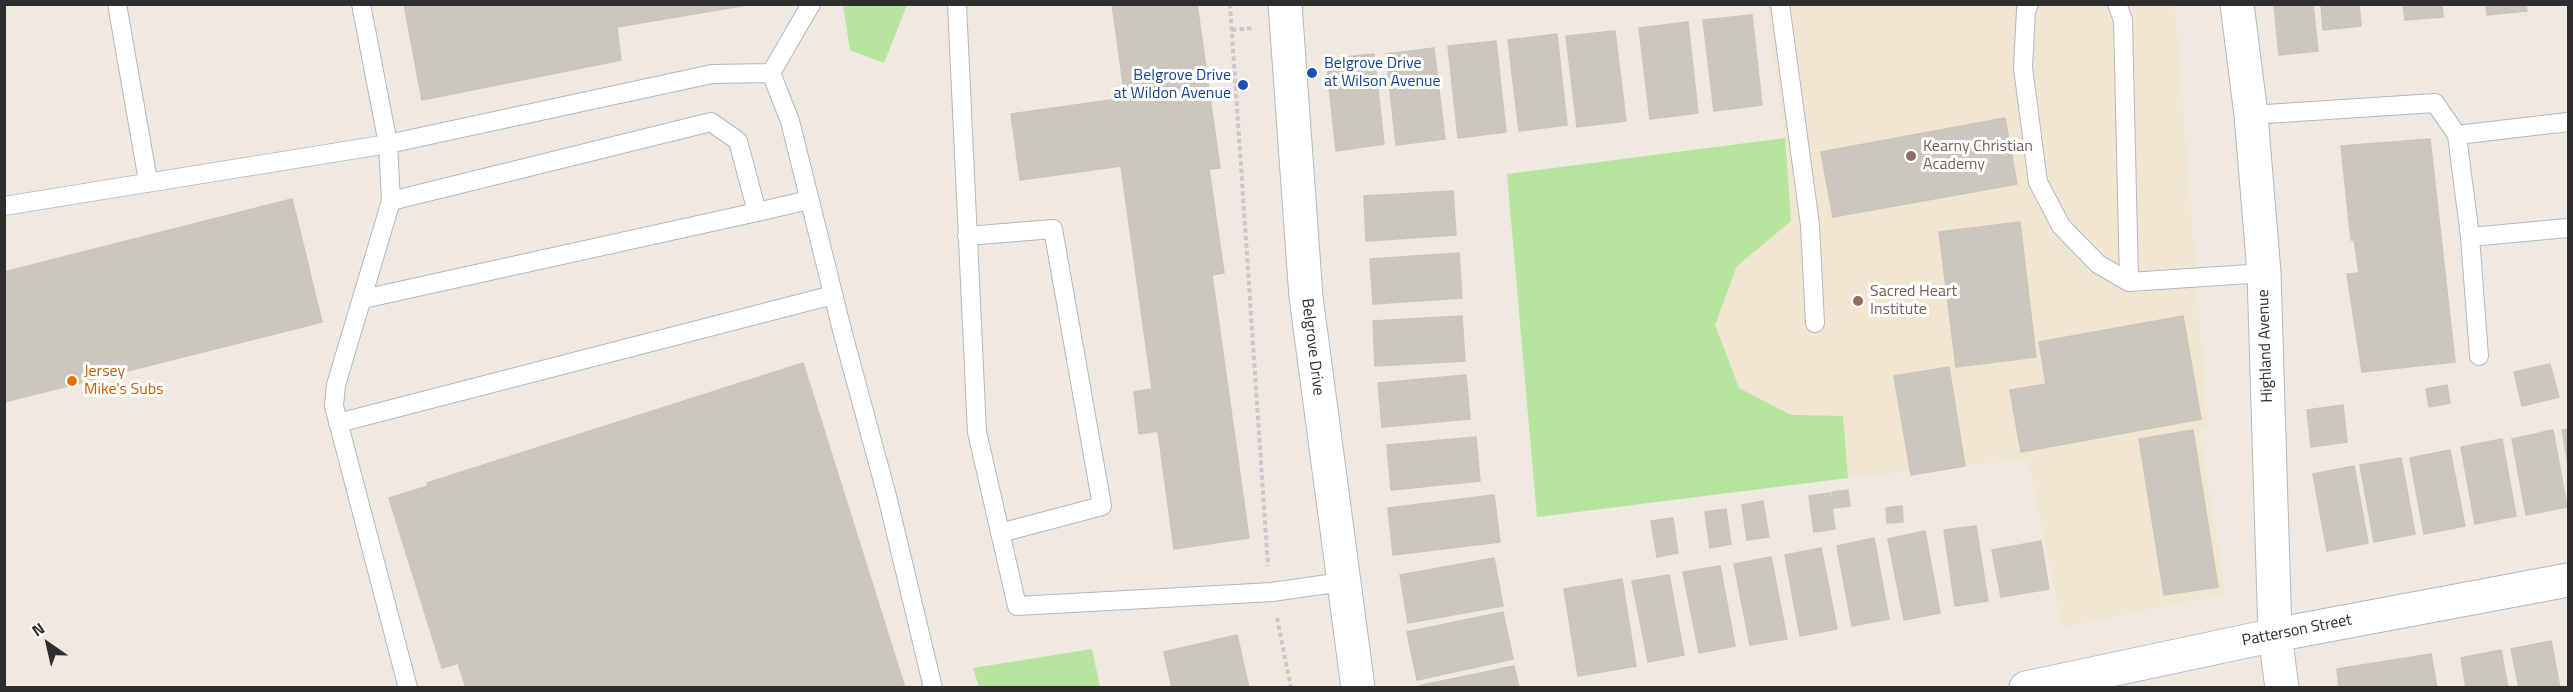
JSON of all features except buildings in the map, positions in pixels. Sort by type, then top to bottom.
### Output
[{"type":"street","name":"Belgrove Drive","points":[[1285,4],[1306,297],[1342,582],[1358,687]]},
{"type":"street","name":"Highland Avenue","points":[[2237,4],[2251,115],[2264,273],[2275,635],[2282,687]]},
{"type":"street","name":"Patterson Street","points":[[2026,687],[2275,635],[2568,580]]},
{"type":"lane","points":[[117,4],[148,181]]},
{"type":"lane","points":[[361,4],[388,144],[392,201],[336,385],[334,406],[408,687]]},
{"type":"lane","points":[[771,73],[811,4]]},
{"type":"lane","points":[[957,4],[976,432],[1017,606],[1272,592],[1342,582]]},
{"type":"lane","points":[[1780,4],[1810,225],[1815,323]]},
{"type":"lane","points":[[2029,4],[2026,10],[2023,68],[2038,183],[2061,226],[2098,264],[2129,282],[2264,273]]},
{"type":"lane","points":[[2117,4],[2123,20],[2129,282]]},
{"type":"lane","points":[[4,206],[388,144],[712,74],[771,73]]},
{"type":"lane","points":[[771,73],[790,122],[833,295],[887,496],[933,687]]},
{"type":"lane","points":[[2251,115],[2435,103],[2457,135],[2470,237],[2479,356]]},
{"type":"lane","points":[[392,201],[711,122],[738,141],[757,212]]},
{"type":"lane","points":[[2457,135],[2568,122]]},
{"type":"lane","points":[[363,299],[809,200]]},
{"type":"lane","points":[[2470,237],[2568,228]]},
{"type":"lane","points":[[968,236],[1053,229],[1101,506],[1000,533]]},
{"type":"lane","points":[[338,423],[833,295]]},
{"type":"path","points":[[1230,4],[1257,418],[1272,592],[1291,687]]},
{"type":"shaded area","name":"Sacred Heart Institute","points":[[1766,5],[2175,5],[2208,428],[2199,429],[2226,594],[2062,627],[2028,459],[1848,478],[1537,517],[1507,174],[1785,138]]},
{"type":"green space","points":[[843,5],[907,5],[884,63],[850,50]]},
{"type":"green space","points":[[1785,138],[1791,221],[1737,266],[1715,325],[1739,388],[1791,415],[1843,416],[1848,478],[1537,517],[1507,174]]},
{"type":"green space","points":[[1092,649],[1100,687],[979,687],[973,668]]},
{"type":"place","name":"Belgrove Drive at Wilson Avenue","points":[[1312,73]]},
{"type":"place","name":"Belgrove Drive at Wildon Avenue","points":[[1243,85]]},
{"type":"place","name":"Kearny Christian Academy","points":[[1911,156]]},
{"type":"place","name":"Sacred Heart Institute","points":[[1858,301]]},
{"type":"place","name":"Jersey Mike's Subs","points":[[72,381]]}]
